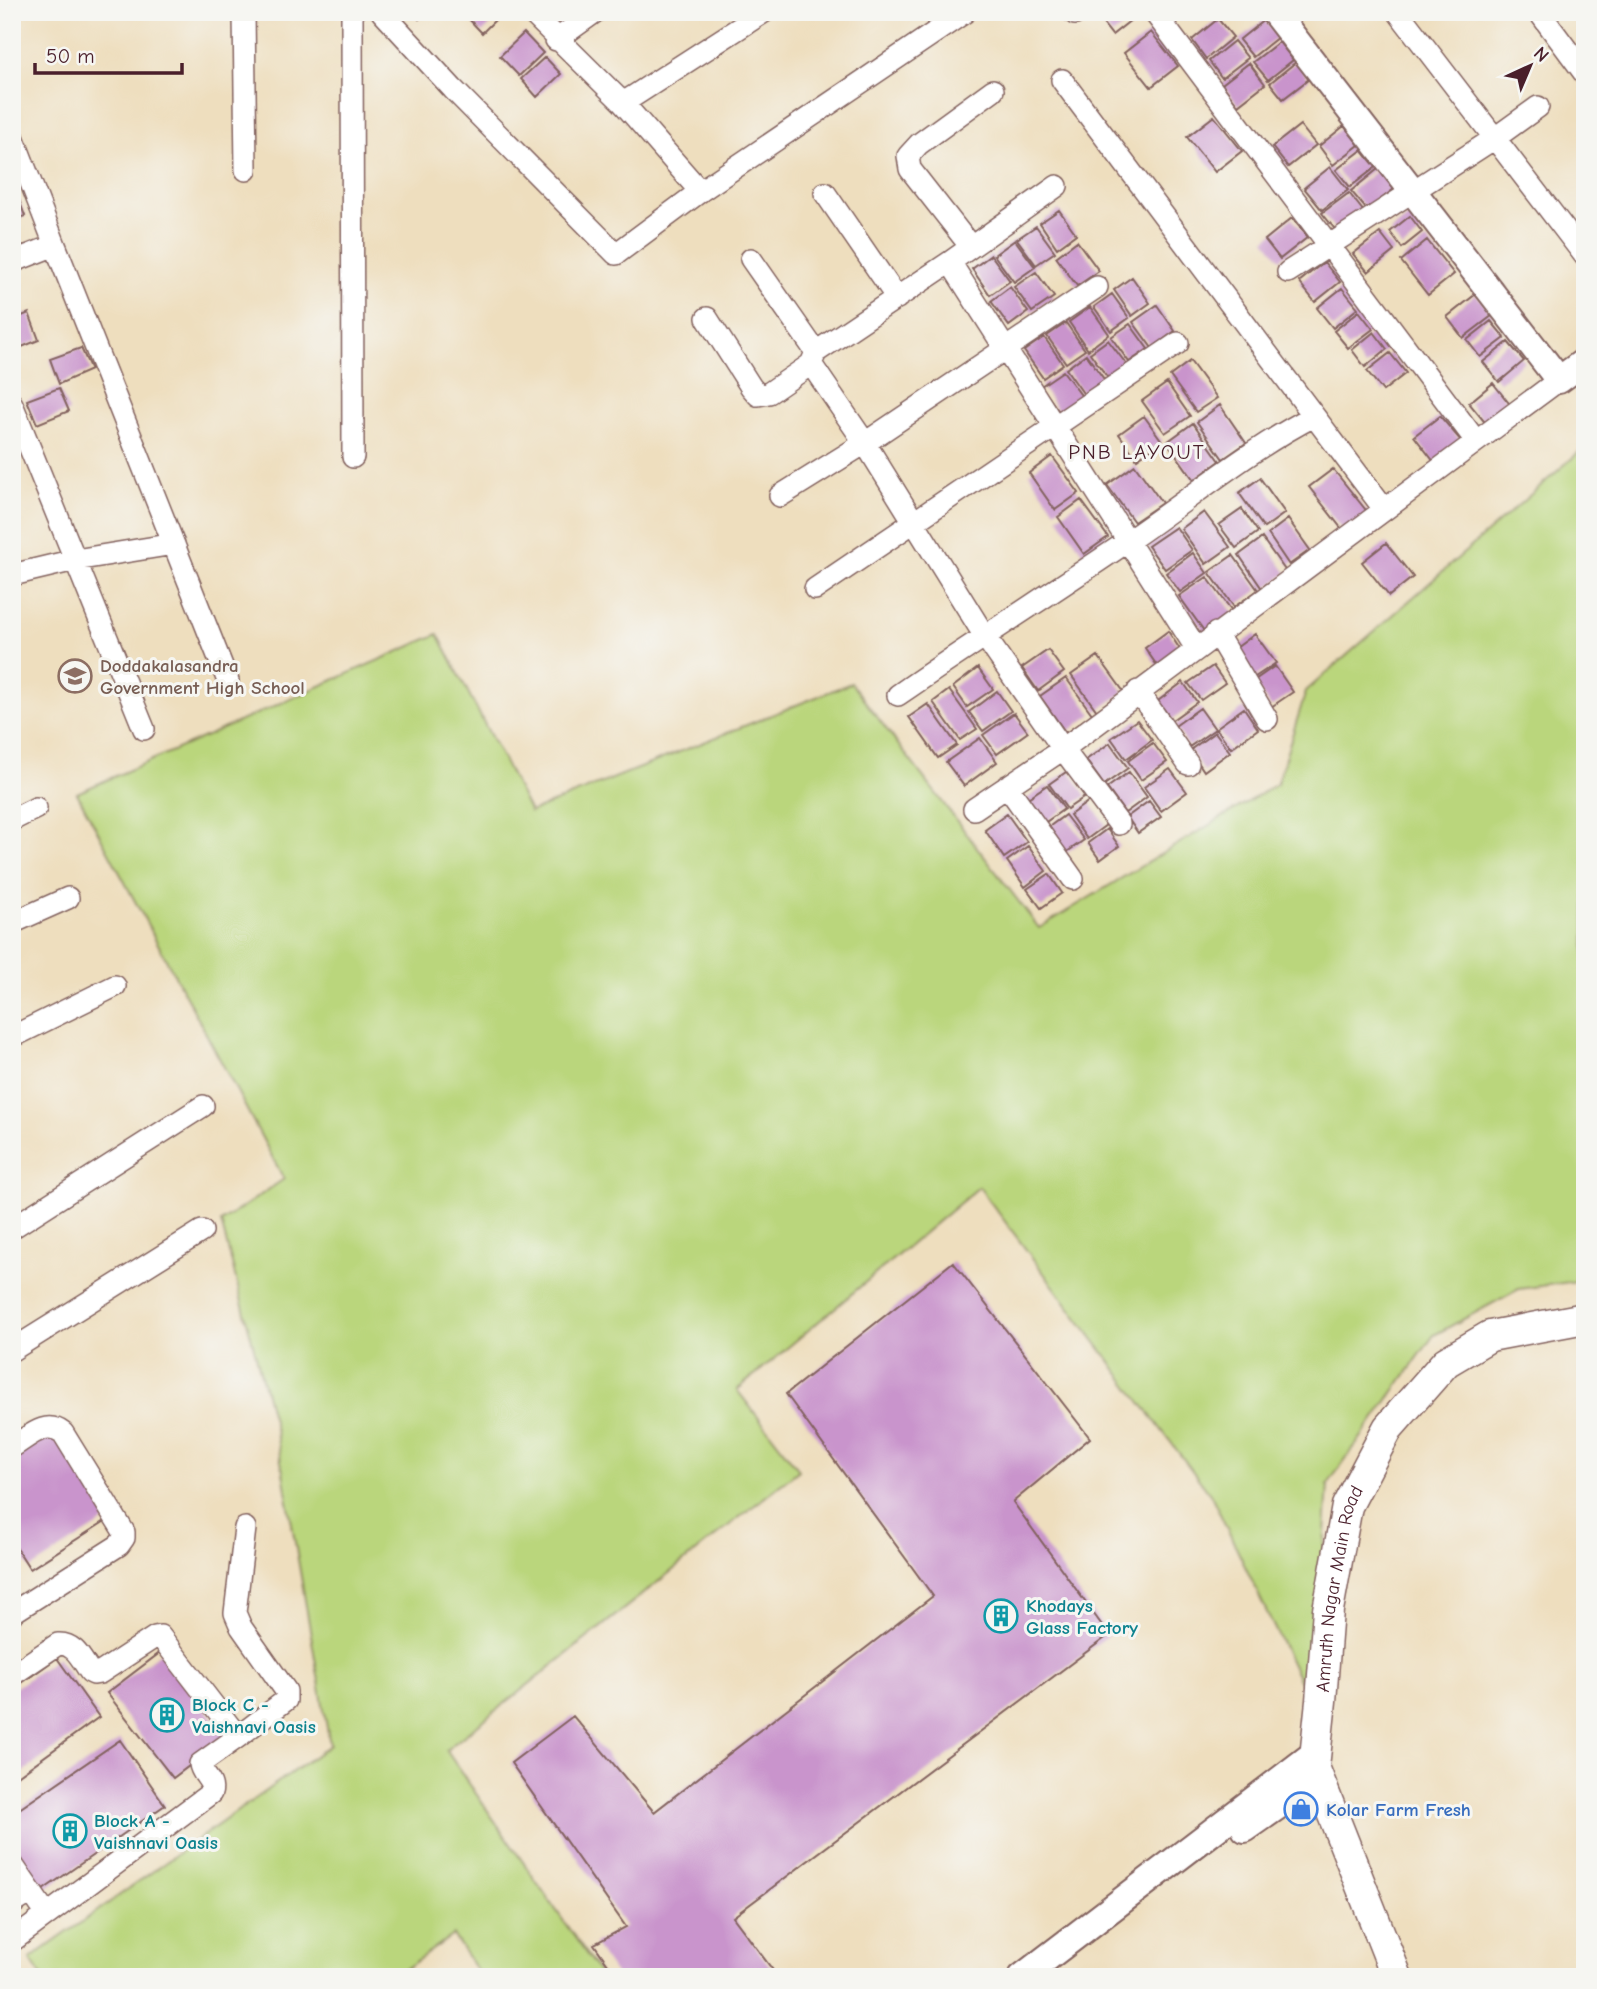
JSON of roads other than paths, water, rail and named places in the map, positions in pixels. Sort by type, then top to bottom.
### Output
[{"type":"main road","name":"Amruth Nagar Main Road","points":[[1397,1977],[1317,1766],[1328,1610],[1347,1506],[1388,1428],[1446,1362],[1490,1336],[1585,1318]]},
{"type":"street","points":[[244,12],[246,170]]},
{"type":"street","points":[[352,12],[353,457]]},
{"type":"street","points":[[382,12],[453,89],[616,254],[702,190],[965,12]]},
{"type":"street","points":[[531,12],[556,40],[622,103],[699,190],[702,190]]},
{"type":"street","points":[[556,40],[595,12]]},
{"type":"street","points":[[622,103],[764,12]]},
{"type":"street","points":[[1154,12],[1476,441]]},
{"type":"street","points":[[1274,12],[1559,380]]},
{"type":"street","points":[[1398,12],[1585,257]]},
{"type":"street","points":[[1539,12],[1577,47],[1585,74]]},
{"type":"street","points":[[1062,80],[1384,509]]},
{"type":"street","points":[[971,247],[910,169],[908,156],[919,144],[993,90]]},
{"type":"street","points":[[1288,272],[1538,107]]},
{"type":"street","points":[[12,134],[228,681]]},
{"type":"street","points":[[707,318],[758,395],[769,393],[897,298],[1057,186]]},
{"type":"street","points":[[825,193],[897,298]]},
{"type":"street","points":[[12,262],[55,245]]},
{"type":"street","points":[[751,259],[984,635],[1119,824]]},
{"type":"street","points":[[950,262],[1196,648]]},
{"type":"street","points":[[780,496],[865,443],[1097,288]]},
{"type":"street","points":[[815,589],[1178,343]]},
{"type":"street","points":[[974,809],[1063,749],[1585,361]]},
{"type":"street","points":[[12,404],[144,729]]},
{"type":"street","points":[[898,695],[1128,541],[1282,433],[1314,416]]},
{"type":"street","points":[[12,575],[75,560],[174,544]]},
{"type":"street","points":[[1216,634],[1267,719]]},
{"type":"street","points":[[1139,691],[1188,764]]},
{"type":"street","points":[[1007,786],[1073,879]]},
{"type":"street","points":[[12,820],[36,808]]},
{"type":"street","points":[[12,923],[68,898]]},
{"type":"street","points":[[12,1037],[116,985]]},
{"type":"street","points":[[12,1228],[203,1107]]},
{"type":"street","points":[[12,1350],[202,1231]]},
{"type":"street","points":[[12,1447],[44,1427],[57,1428],[63,1433],[124,1532],[124,1538],[119,1545],[15,1604]]},
{"type":"street","points":[[12,1941],[211,1793],[212,1784],[200,1764],[286,1700],[286,1691],[241,1627],[236,1612],[245,1528]]},
{"type":"street","points":[[12,1675],[58,1644],[64,1643],[71,1645],[90,1672],[100,1673],[160,1636],[238,1737]]},
{"type":"street","points":[[1022,1977],[1317,1766]]},
{"type":"street","points":[[1048,1977],[1182,1875],[1317,1766]]},
{"type":"street","points":[[12,1864],[47,1915]]},
{"type":"street","points":[[12,1905],[31,1892]]},
{"type":"place","name":"Doddakalasandra Government High School","points":[[75,676]]},
{"type":"place","name":"Khodays Glass Factory","points":[[1001,1616]]},
{"type":"place","name":"Block C - Vaishnavi Oasis","points":[[167,1715]]},
{"type":"place","name":"Kolar Farm Fresh","points":[[1301,1809]]},
{"type":"place","name":"Block A - Vaishnavi Oasis","points":[[70,1831]]},
{"type":"district","name":"PNB LAYOUT","points":[[1137,452]]}]
